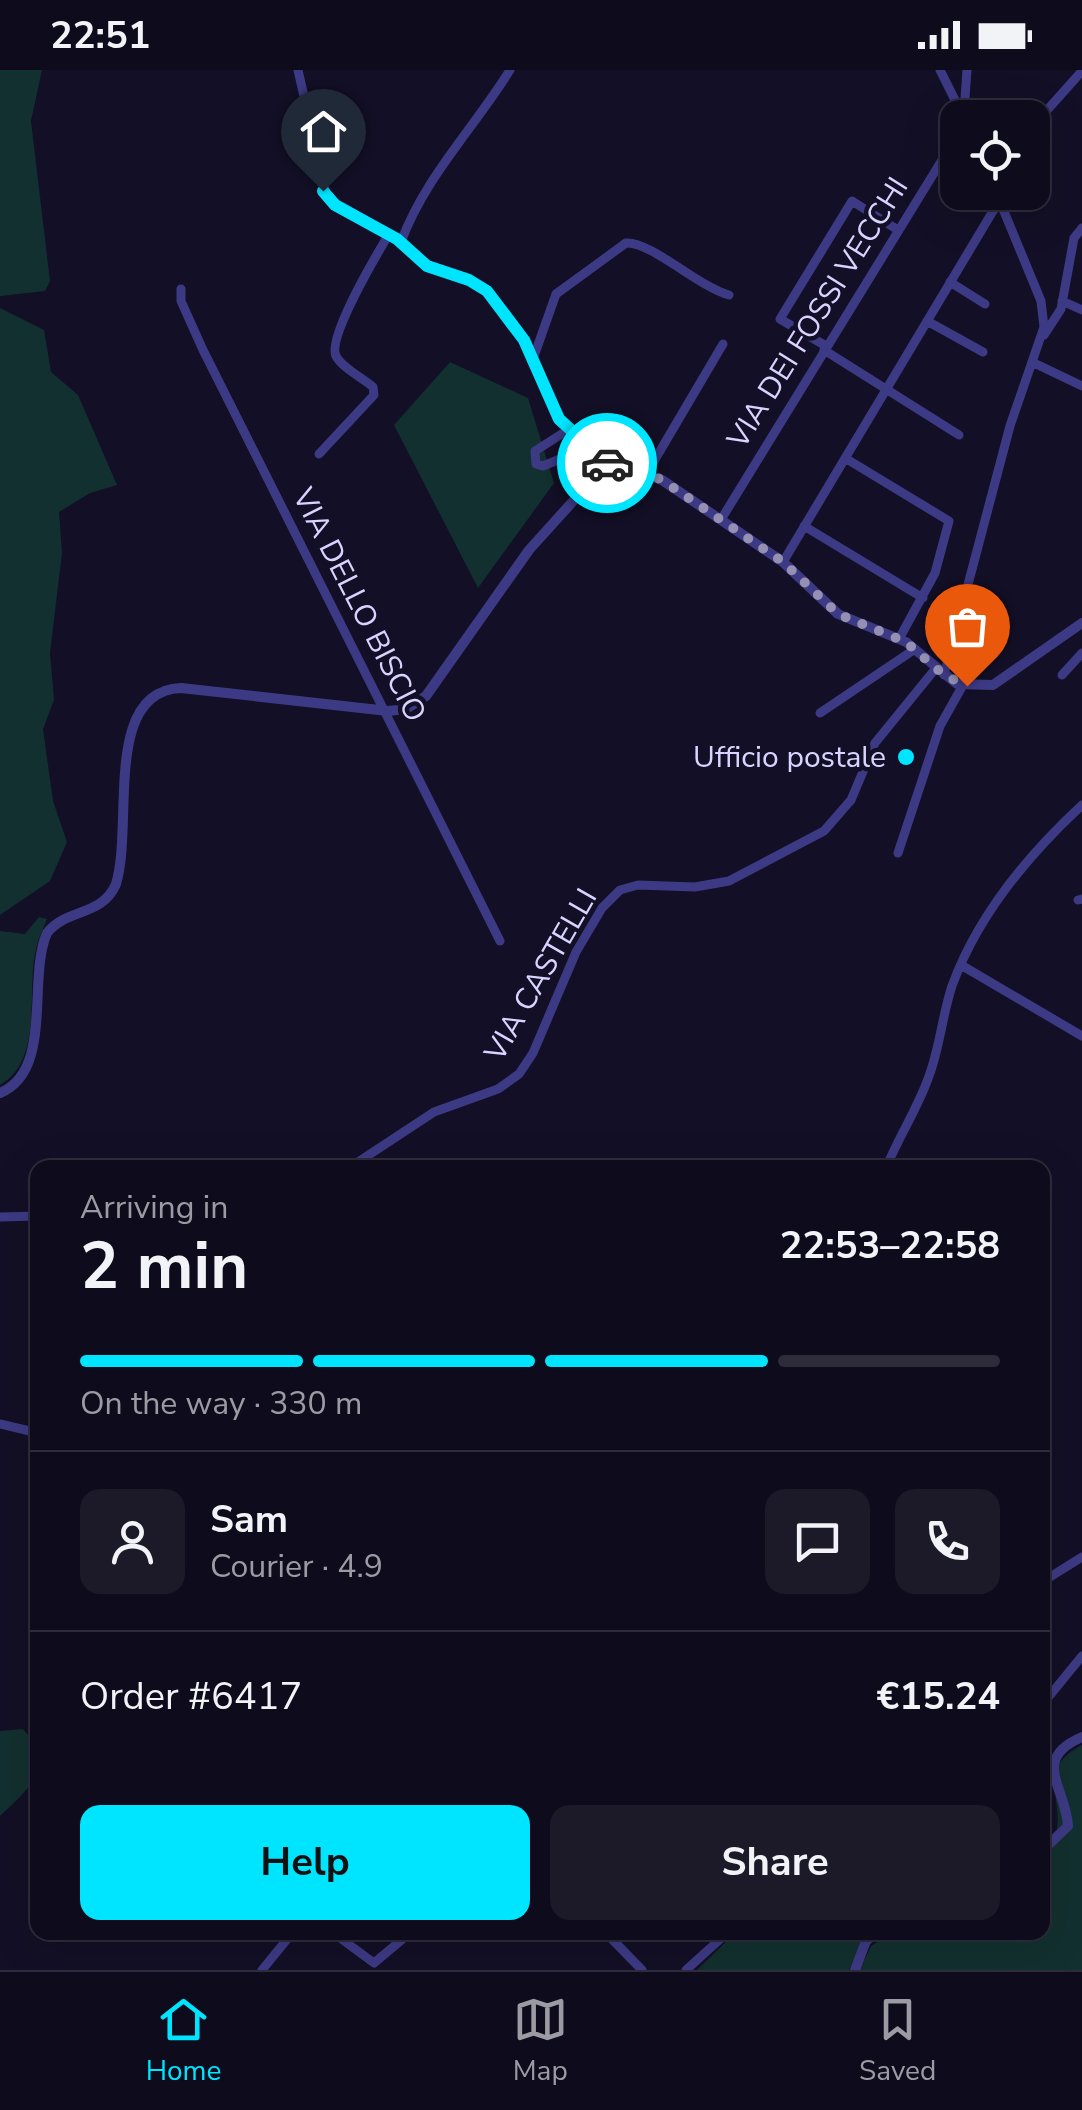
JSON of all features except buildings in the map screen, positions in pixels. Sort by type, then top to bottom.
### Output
[{"type":"street","points":[[298,70],[324,193],[343,211],[401,242],[429,268],[469,280],[487,291],[514,323],[550,404],[568,430],[616,469],[647,473],[722,518],[783,562],[838,614],[899,639],[963,685],[993,685],[1082,623]]},
{"type":"street","points":[[401,242],[440,166],[472,130],[510,70]]},
{"type":"street","points":[[940,70],[955,100]]},
{"type":"street","points":[[965,100],[967,70]]},
{"type":"street","points":[[1050,107],[1082,71]]},
{"type":"street","name":"VIA DEI FOSSI VECCHI","points":[[722,518],[940,163]]},
{"type":"street","points":[[898,230],[852,201],[780,318],[959,434]]},
{"type":"street","points":[[783,562],[991,210]]},
{"type":"street","points":[[1003,210],[1041,301],[1040,342]]},
{"type":"street","points":[[940,672],[1010,426],[1040,342],[1062,300],[1074,238],[1082,228]]},
{"type":"street","points":[[319,454],[374,395],[372,386],[339,360],[335,350],[342,318],[389,234]]},
{"type":"street","points":[[533,359],[556,294],[628,242],[729,295]]},
{"type":"street","points":[[950,282],[985,304]]},
{"type":"street","name":"VIA DELLO BISCIO","points":[[181,289],[181,302],[203,350],[388,711],[500,941]]},
{"type":"street","points":[[1062,300],[1081,307]]},
{"type":"street","points":[[927,321],[983,352]]},
{"type":"street","points":[[647,473],[723,344]]},
{"type":"street","points":[[1034,363],[1082,386]]},
{"type":"street","points":[[568,430],[535,451],[538,466],[587,448]]},
{"type":"street","points":[[845,458],[949,520],[923,598],[899,639]]},
{"type":"street","points":[[0,1092],[21,1079],[31,1058],[47,933],[63,920],[98,907],[114,887],[122,856],[130,728],[147,698],[166,689],[186,688],[388,711],[406,708],[426,696],[481,612],[535,543],[584,488],[616,469]]},
{"type":"street","points":[[804,526],[923,598]]},
{"type":"street","points":[[820,712],[916,649]]},
{"type":"street","points":[[1062,675],[1082,653]]},
{"type":"street","name":"VIA CASTELLI","points":[[361,1160],[447,1105],[486,1095],[519,1074],[531,1056],[576,952],[602,908],[620,890],[638,885],[689,888],[722,883],[757,870],[824,831],[854,794],[876,743],[940,672]]},
{"type":"street","points":[[898,853],[937,736],[963,685]]},
{"type":"street","points":[[890,1160],[927,1084],[961,965],[991,910],[1051,834],[1082,806]]},
{"type":"street","points":[[961,965],[1082,1036]]},
{"type":"street","points":[[0,1217],[30,1216]]},
{"type":"street","points":[[0,1424],[30,1431]]},
{"type":"street","points":[[1050,1577],[1082,1556]]},
{"type":"street","points":[[1050,1695],[1082,1656]]},
{"type":"street","points":[[1050,1845],[1066,1833],[1068,1826],[1055,1779],[1056,1758],[1062,1746],[1082,1737]]},
{"type":"street","points":[[262,1970],[286,1940]]},
{"type":"street","points":[[343,1940],[374,1963],[401,1940]]},
{"type":"street","points":[[613,1940],[642,1970]]},
{"type":"street","points":[[686,1970],[719,1940]]},
{"type":"street","points":[[855,1970],[867,1940]]},
{"type":"green space","points":[[0,70],[42,70],[31,121],[50,281],[45,291],[0,296]]},
{"type":"green space","points":[[0,308],[44,330],[51,372],[78,395],[117,485],[90,493],[59,512],[62,553],[50,653],[54,700],[43,729],[53,801],[67,842],[50,881],[0,915]]},
{"type":"green space","points":[[450,362],[528,398],[554,483],[478,588],[394,425]]},
{"type":"green space","points":[[39,917],[47,919],[33,966],[28,1042],[14,1074],[0,1085],[0,931],[25,934]]},
{"type":"green space","points":[[23,1729],[30,1740],[30,1784],[0,1816],[0,1731]]},
{"type":"green space","points":[[1082,1745],[1082,1970],[860,1970],[871,1946],[881,1940],[1050,1940],[1050,1846],[1057,1826],[1054,1782],[1065,1757]]},
{"type":"green space","points":[[728,1940],[864,1940],[849,1970],[697,1970]]},
{"type":"way so far","points":[[607,463],[616,469],[641,471],[662,480],[783,562],[838,614],[906,642],[944,675],[967,686]]},
{"type":"place","name":"Ufficio postale","points":[[906,757]]},
{"type":"route","points":[[323,191],[343,211],[397,239],[427,266],[469,280],[487,291],[524,340],[559,419],[577,440],[607,463]]}]
